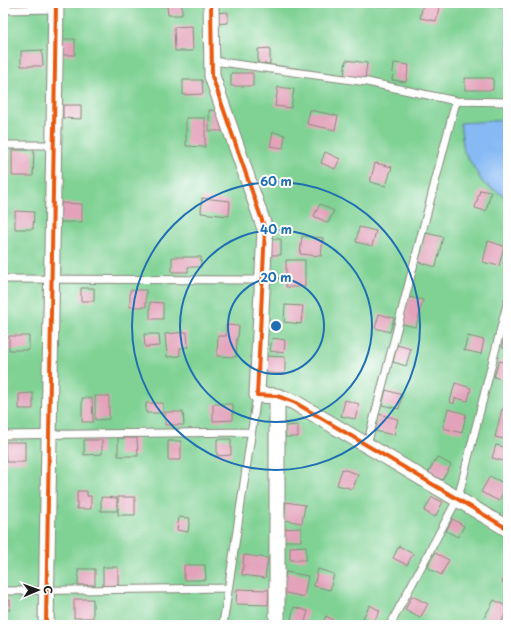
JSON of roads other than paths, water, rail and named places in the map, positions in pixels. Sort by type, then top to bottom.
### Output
[{"type":"street","points":[[211,3],[213,61],[212,76],[265,229],[257,395],[277,396],[294,402],[508,529]]},
{"type":"street","points":[[46,625],[56,6]]},
{"type":"street","points":[[277,396],[278,625]]},
{"type":"lane","points":[[499,3],[508,5]]},
{"type":"lane","points":[[3,10],[56,6]]},
{"type":"lane","points":[[213,61],[367,82],[456,101],[508,102]]},
{"type":"lane","points":[[367,446],[456,101]]},
{"type":"lane","points":[[3,145],[54,145]]},
{"type":"lane","points":[[3,279],[262,280]]},
{"type":"lane","points":[[390,625],[458,498],[508,300]]},
{"type":"lane","points":[[223,625],[257,395]]},
{"type":"lane","points":[[3,435],[251,432]]},
{"type":"lane","points":[[3,591],[228,588]]},
{"type":"water","points":[[508,120],[508,198],[483,183],[464,151],[460,123]]}]
